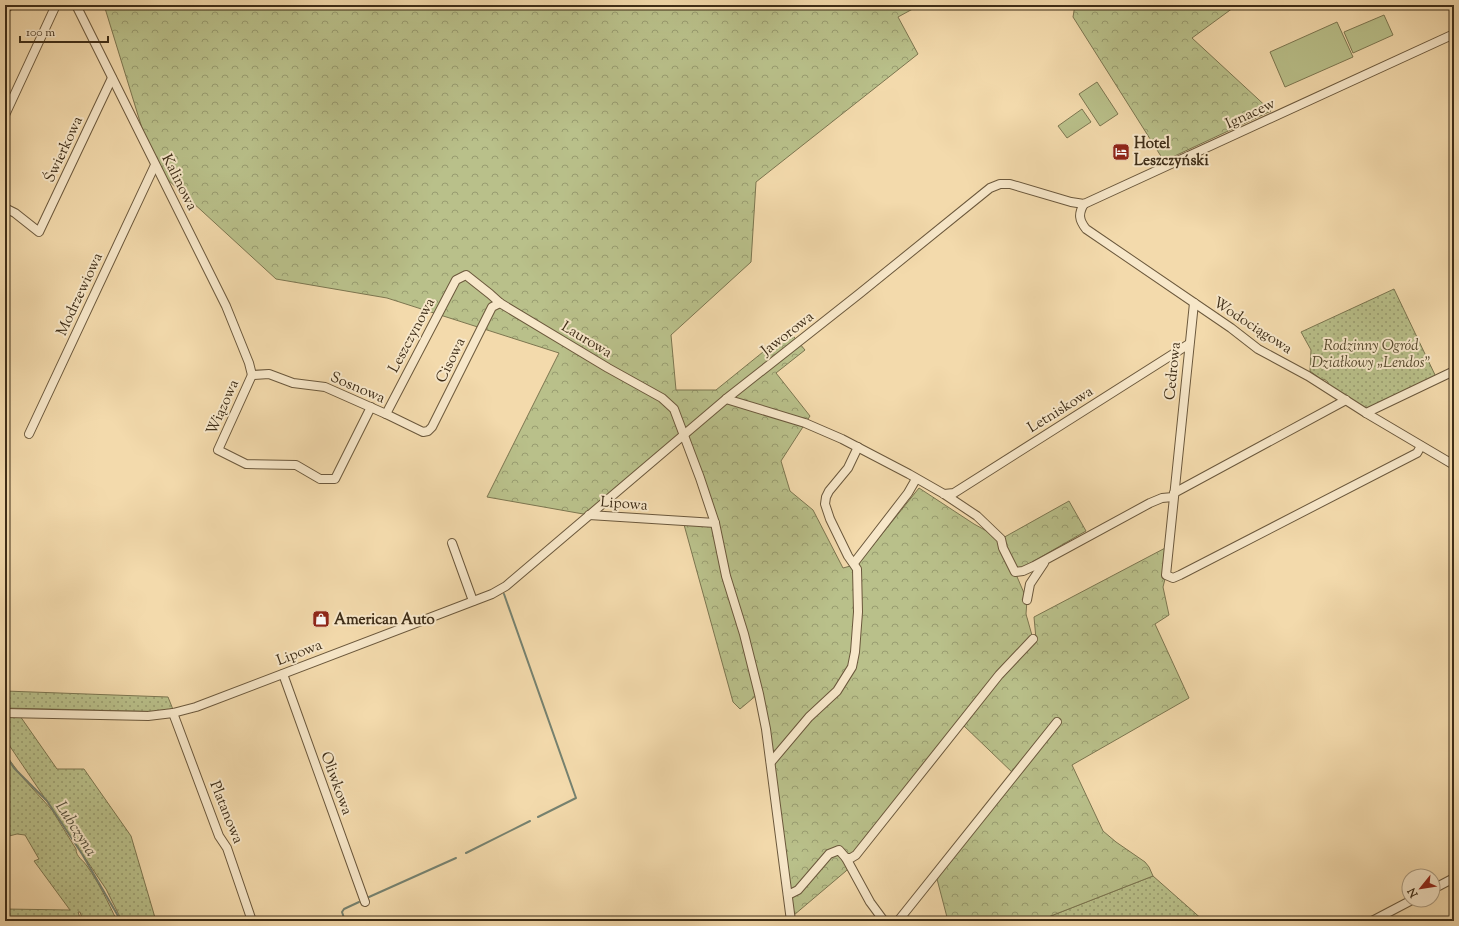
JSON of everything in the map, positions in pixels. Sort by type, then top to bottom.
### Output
[{"type":"street","points":[[5,9],[10,5]]},
{"type":"street","points":[[5,115],[56,5]]},
{"type":"street","name":"Kalinowa","points":[[76,5],[226,306],[249,363],[252,375]]},
{"type":"street","name":"Ignacew","points":[[1084,204],[1454,34]]},
{"type":"street","name":"Świerkowa","points":[[5,208],[40,232],[112,78]]},
{"type":"street","name":"Modrzewiowa","points":[[29,434],[155,165]]},
{"type":"street","name":"Jaworowa","points":[[589,515],[726,399],[990,188],[1000,184],[1010,184],[1071,202],[1084,204]]},
{"type":"street","name":"Wodociągowa","points":[[1084,204],[1080,213],[1080,221],[1086,229],[1258,349],[1308,376],[1366,413],[1454,465]]},
{"type":"street","name":"Laurowa","points":[[466,275],[500,303],[608,368],[662,398],[674,409],[715,523],[726,576],[744,634],[766,729],[791,921]]},
{"type":"street","name":"Leszczynowa","points":[[386,414],[456,280],[466,275]]},
{"type":"street","name":"Cisowa","points":[[428,431],[432,427],[492,307],[500,303]]},
{"type":"street","name":"Cedrowa","points":[[1194,303],[1166,575],[1173,578],[1416,453],[1421,446]]},
{"type":"street","name":"Letniskowa","points":[[944,494],[954,493],[1189,344]]},
{"type":"street","points":[[1366,413],[1454,371]]},
{"type":"street","name":"Sosnowa","points":[[252,375],[269,374],[293,383],[325,387],[423,432],[428,431]]},
{"type":"street","name":"Wiązowa","points":[[252,375],[218,450],[246,464],[296,465],[320,479],[335,479],[371,407]]},
{"type":"street","points":[[726,399],[805,423],[858,447],[944,494],[977,516],[1001,539],[1015,572],[1023,571],[1047,559],[1150,503],[1174,495],[1346,400]]},
{"type":"street","points":[[771,762],[809,717],[837,691],[852,667],[856,652],[858,612],[857,569],[848,556],[830,519],[825,504],[829,491],[848,468],[858,447]]},
{"type":"street","points":[[854,564],[908,493],[916,479]]},
{"type":"street","name":"Lipowa","points":[[5,713],[154,716],[196,707],[488,596],[506,586],[589,515],[715,523]]},
{"type":"street","points":[[452,543],[474,601]]},
{"type":"street","points":[[1027,600],[1032,580],[1047,559]]},
{"type":"street","points":[[846,858],[852,858],[856,855],[1000,675],[1033,638]]},
{"type":"street","name":"Oliwkowa","points":[[283,674],[365,902]]},
{"type":"street","name":"Platanowa","points":[[173,713],[219,836],[227,848],[252,921]]},
{"type":"street","points":[[898,921],[1057,722]]},
{"type":"street","points":[[788,895],[798,890],[829,854],[839,850],[846,858],[870,902],[884,921]]},
{"type":"street","points":[[1441,885],[1454,878]]},
{"type":"street","points":[[1372,921],[1401,906]]},
{"type":"green space","points":[[104,5],[920,5],[898,17],[918,54],[756,182],[751,262],[671,335],[676,390],[716,390],[789,331],[805,350],[776,373],[810,416],[781,461],[790,491],[813,510],[843,568],[858,564],[919,488],[974,524],[1001,539],[1069,501],[1086,531],[1015,572],[1027,600],[1026,614],[1033,639],[1036,639],[1034,617],[1169,546],[1166,575],[1163,587],[1169,615],[1155,624],[1189,698],[1072,765],[1103,831],[1145,862],[1153,876],[1038,921],[948,921],[937,879],[1015,775],[962,724],[846,871],[794,915],[758,694],[740,709],[733,702],[683,521],[715,523],[684,434],[589,515],[487,497],[559,353],[387,298],[276,279],[154,167]]},
{"type":"green space","points":[[1075,5],[1237,5],[1192,38],[1271,111],[1164,161],[1073,17]]},
{"type":"green space","points":[[1384,15],[1393,35],[1353,53],[1344,32]]},
{"type":"green space","points":[[1337,22],[1353,57],[1285,87],[1270,52]]},
{"type":"green space","points":[[1097,82],[1118,114],[1100,126],[1079,94]]},
{"type":"green space","points":[[1082,109],[1091,122],[1067,138],[1058,126]]},
{"type":"green space","name":"Rodzinny Ogród Działkowy „Lendos”","points":[[1394,289],[1436,377],[1368,410],[1310,371],[1311,350],[1301,332]]},
{"type":"green space","points":[[5,691],[168,697],[174,712],[5,708]]},
{"type":"green space","points":[[5,715],[20,716],[57,769],[84,769],[131,836],[156,921],[122,921],[106,889],[5,739]]},
{"type":"green space","points":[[5,754],[23,778],[52,810],[76,849],[78,856],[87,866],[95,879],[117,921],[83,921],[80,912],[78,912],[81,921],[5,921],[5,909],[70,910],[34,861],[39,859],[25,835],[17,834],[5,837]]},
{"type":"green space","points":[[1153,876],[1204,921],[1038,921]]},
{"type":"waterway","points":[[504,594],[576,798],[538,817]]},
{"type":"waterway","name":"Lubczyna","points":[[5,754],[14,768],[47,801],[82,854],[121,921]]},
{"type":"waterway","points":[[466,853],[530,821]]},
{"type":"waterway","points":[[369,897],[456,858]]},
{"type":"waterway","points":[[345,921],[342,912],[344,909],[359,902]]},
{"type":"place","name":"Hotel Leszczyński","points":[[1121,152]]},
{"type":"place","name":"American Auto","points":[[321,619]]}]
